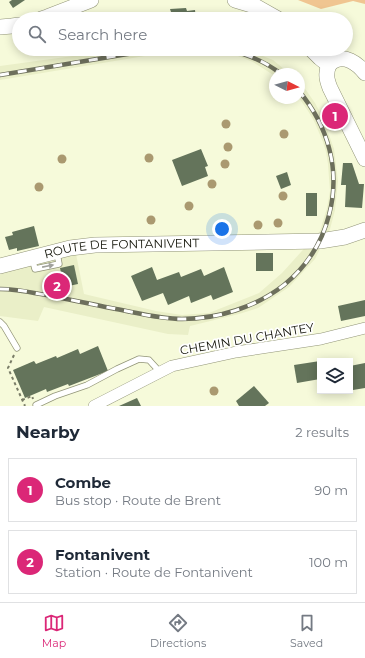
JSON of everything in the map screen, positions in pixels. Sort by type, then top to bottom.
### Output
[{"type":"street","points":[[59,12],[91,0]]},
{"type":"street","points":[[236,0],[255,6],[266,12]]},
{"type":"street","points":[[0,27],[12,26]]},
{"type":"street","points":[[318,56],[329,65]]},
{"type":"street","points":[[365,73],[359,66],[347,59],[334,60],[329,65],[326,73],[330,88],[365,159]]},
{"type":"street","name":"ROUTE DE FONTANIVENT","points":[[0,266],[73,247],[95,245],[320,241],[365,230]]},
{"type":"street","name":"CHEMIN DU CHANTEY","points":[[94,406],[172,366],[236,352],[321,339],[365,328]]},
{"type":"lane","points":[[32,258],[35,269],[59,264],[57,251]]},
{"type":"lane","points":[[0,322],[17,348]]},
{"type":"lane","points":[[36,405],[55,396],[88,385],[138,359],[148,360],[160,372]]},
{"type":"path","points":[[50,266],[50,289]]},
{"type":"path","points":[[17,348],[8,368],[25,406]]},
{"type":"shaded area","points":[[298,0],[365,0],[365,4],[353,1],[321,9]]},
{"type":"shaded area","points":[[73,56],[145,56],[0,80],[0,66]]},
{"type":"shaded area","points":[[238,56],[263,56],[273,60],[283,68],[269,68],[269,72],[253,62]]},
{"type":"shaded area","points":[[305,89],[323,118],[334,149],[338,181],[335,210],[330,229],[315,259],[289,287],[258,308],[190,326],[188,335],[168,334],[44,307],[38,321],[0,316],[0,273],[76,254],[84,294],[156,311],[182,315],[209,313],[259,293],[282,273],[320,231],[327,208],[330,191],[326,152],[314,121],[303,104],[305,104]]},
{"type":"building","points":[[12,0],[25,0],[13,8],[9,2]]},
{"type":"building","points":[[186,8],[187,11],[195,10],[195,12],[171,12],[170,9]]},
{"type":"building","points":[[201,149],[208,166],[205,167],[208,176],[182,186],[172,160]]},
{"type":"building","points":[[343,163],[352,163],[359,184],[364,184],[362,208],[345,207],[346,185],[341,185]]},
{"type":"building","points":[[287,172],[291,185],[281,189],[276,176]]},
{"type":"building","points":[[306,193],[317,193],[317,216],[306,216]]},
{"type":"building","points":[[34,226],[39,246],[17,251],[17,248],[9,250],[5,237],[13,235],[12,232]]},
{"type":"building","points":[[256,253],[273,253],[273,271],[256,271]]},
{"type":"building","points":[[74,265],[78,284],[64,287],[60,268]]},
{"type":"building","points":[[152,267],[157,280],[179,272],[181,277],[201,269],[204,276],[224,267],[233,292],[213,300],[211,295],[191,303],[189,296],[168,305],[163,293],[142,301],[131,276]]},
{"type":"building","points":[[365,300],[365,316],[341,321],[338,306]]},
{"type":"building","points":[[98,346],[108,371],[69,386],[68,384],[47,392],[46,389],[25,398],[13,370],[34,361],[36,364],[56,356],[57,358],[78,349],[80,354]]},
{"type":"building","points":[[317,361],[317,380],[297,383],[294,365]]},
{"type":"building","points":[[365,363],[365,388],[353,390],[353,365]]},
{"type":"building","points":[[254,386],[269,403],[265,406],[239,406],[236,401]]},
{"type":"building","points":[[137,398],[141,406],[119,406]]},
{"type":"railway","points":[[0,75],[115,56]]},
{"type":"railway","points":[[249,56],[272,68]]},
{"type":"railway","points":[[0,289],[32,292],[157,317],[174,319],[209,317],[223,314],[261,300],[273,293],[292,278],[312,254],[326,225],[332,198],[332,165],[329,149],[318,119],[305,99]]},
{"type":"place","name":"Combe","points":[[335,116]]},
{"type":"place","name":"Fontanivent","points":[[57,286]]}]
